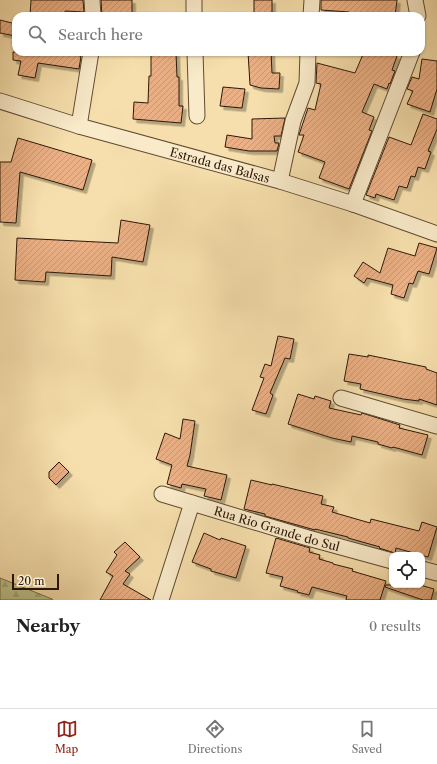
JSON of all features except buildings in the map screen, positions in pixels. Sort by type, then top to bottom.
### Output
[{"type":"street","points":[[92,0],[92,12]]},
{"type":"street","points":[[194,0],[194,12]]},
{"type":"street","points":[[311,12],[312,0]]},
{"type":"street","points":[[415,0],[417,12]]},
{"type":"street","points":[[79,126],[90,56]]},
{"type":"street","points":[[195,56],[197,116]]},
{"type":"street","points":[[280,181],[293,121],[307,83],[308,56]]},
{"type":"street","points":[[353,204],[410,56]]},
{"type":"street","name":"Estrada das Balsas","points":[[0,101],[79,126],[280,181],[353,204],[437,234]]},
{"type":"street","points":[[341,398],[437,426]]},
{"type":"street","name":"Rua Rio Grande do Sul","points":[[162,494],[308,538],[389,560]]},
{"type":"street","points":[[162,600],[192,503]]},
{"type":"street","points":[[425,570],[437,573]]},
{"type":"green space","points":[[0,578],[52,599],[53,600],[0,600]]}]
